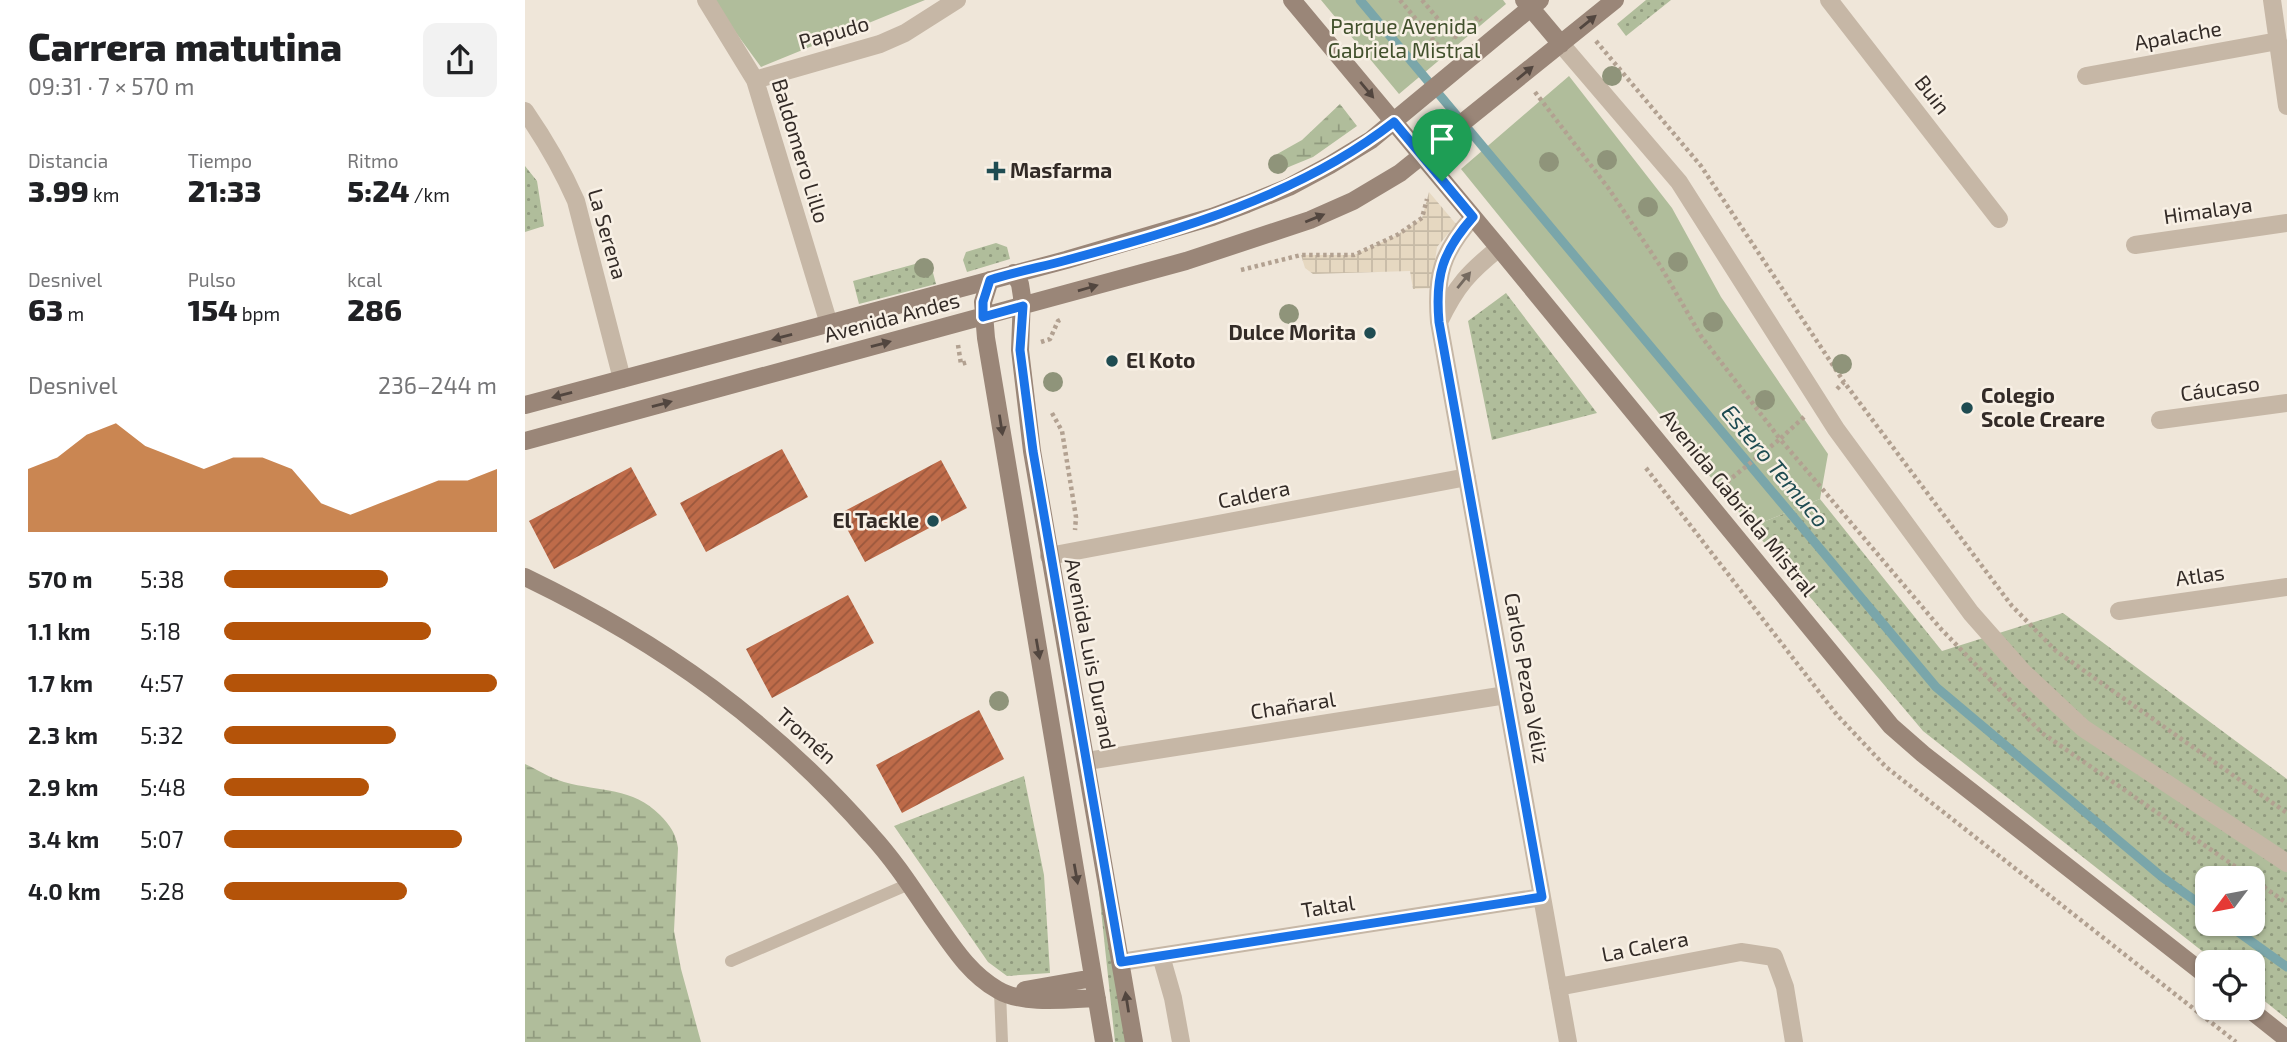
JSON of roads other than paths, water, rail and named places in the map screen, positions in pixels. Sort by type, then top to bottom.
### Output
[{"type":"street","name":"Baldomero Lillo","points":[[706,0],[755,80],[829,324]]},
{"type":"street","name":"Papudo","points":[[755,80],[880,44],[905,33],[957,0]]},
{"type":"street","name":"Avenida Gabriela Mistral","points":[[1292,0],[1891,726],[2195,967]]},
{"type":"street","name":"Avenida Andes","points":[[525,441],[1187,261],[1310,220],[1353,201],[1422,157],[1615,0]]},
{"type":"street","name":"Buin","points":[[1829,0],[1999,219]]},
{"type":"street","points":[[2272,0],[2287,106]]},
{"type":"street","name":"Avenida Andes","points":[[525,405],[1162,233],[1247,204],[1289,187],[1371,140],[1494,38],[1531,3]]},
{"type":"street","points":[[1531,3],[1560,44],[1679,183],[1836,429],[1971,613],[2023,672],[2083,728],[2287,863]]},
{"type":"street","name":"Apalache","points":[[2086,76],[2278,41]]},
{"type":"street","name":"La Serena","points":[[525,111],[550,148],[576,201],[622,379]]},
{"type":"street","name":"Carlos Pezoa Véliz","points":[[1473,217],[1454,240],[1442,266],[1437,293],[1439,322],[1568,1042]]},
{"type":"street","name":"Himalaya","points":[[2135,244],[2287,223]]},
{"type":"street","points":[[1439,322],[1453,293],[1472,270],[1499,248]]},
{"type":"street","name":"Avenida Luis Durand","points":[[1014,273],[1020,284],[1023,306],[1020,350],[1026,409],[1134,1042]]},
{"type":"street","points":[[990,280],[983,302],[983,317],[1104,1042]]},
{"type":"street","name":"Cáucaso","points":[[2160,420],[2287,403]]},
{"type":"street","name":"Caldera","points":[[1049,556],[1467,477]]},
{"type":"street","name":"Tromén","points":[[525,577],[627,630],[732,701],[779,740],[823,782],[878,842],[972,971],[1000,992],[1036,1000],[1097,998]]},
{"type":"street","name":"Atlas","points":[[2119,611],[2287,587]]},
{"type":"street","name":"Chañaral","points":[[1087,761],[1506,695]]},
{"type":"street","name":"Taltal","points":[[1121,962],[1542,897]]},
{"type":"street","name":"La Calera","points":[[1558,987],[1741,952],[1774,957],[1785,987],[1794,1042]]},
{"type":"street","points":[[1161,956],[1173,998],[1181,1042]]},
{"type":"street","points":[[1000,992],[1036,990],[1093,978]]},
{"type":"street","points":[[2264,1020],[2287,1038]]},
{"type":"lane","points":[[731,961],[909,884]]},
{"type":"lane","points":[[1000,992],[1002,1042]]},
{"type":"waterway","name":"Estero Temuco","points":[[1360,0],[1936,687],[2162,877],[2195,900]]},
{"type":"waterway","name":"Estero Temuco","points":[[2244,936],[2287,967]]},
{"type":"place","name":"Masfarma","points":[[996,171]]},
{"type":"place","name":"Dulce Morita","points":[[1370,333]]},
{"type":"place","name":"El Koto","points":[[1112,361]]},
{"type":"place","name":"Colegio Scole Creare","points":[[1967,408]]},
{"type":"place","name":"El Tackle","points":[[933,521]]},
{"type":"park label","name":"Parque Avenida Gabriela Mistral","points":[[1404,39]]}]
